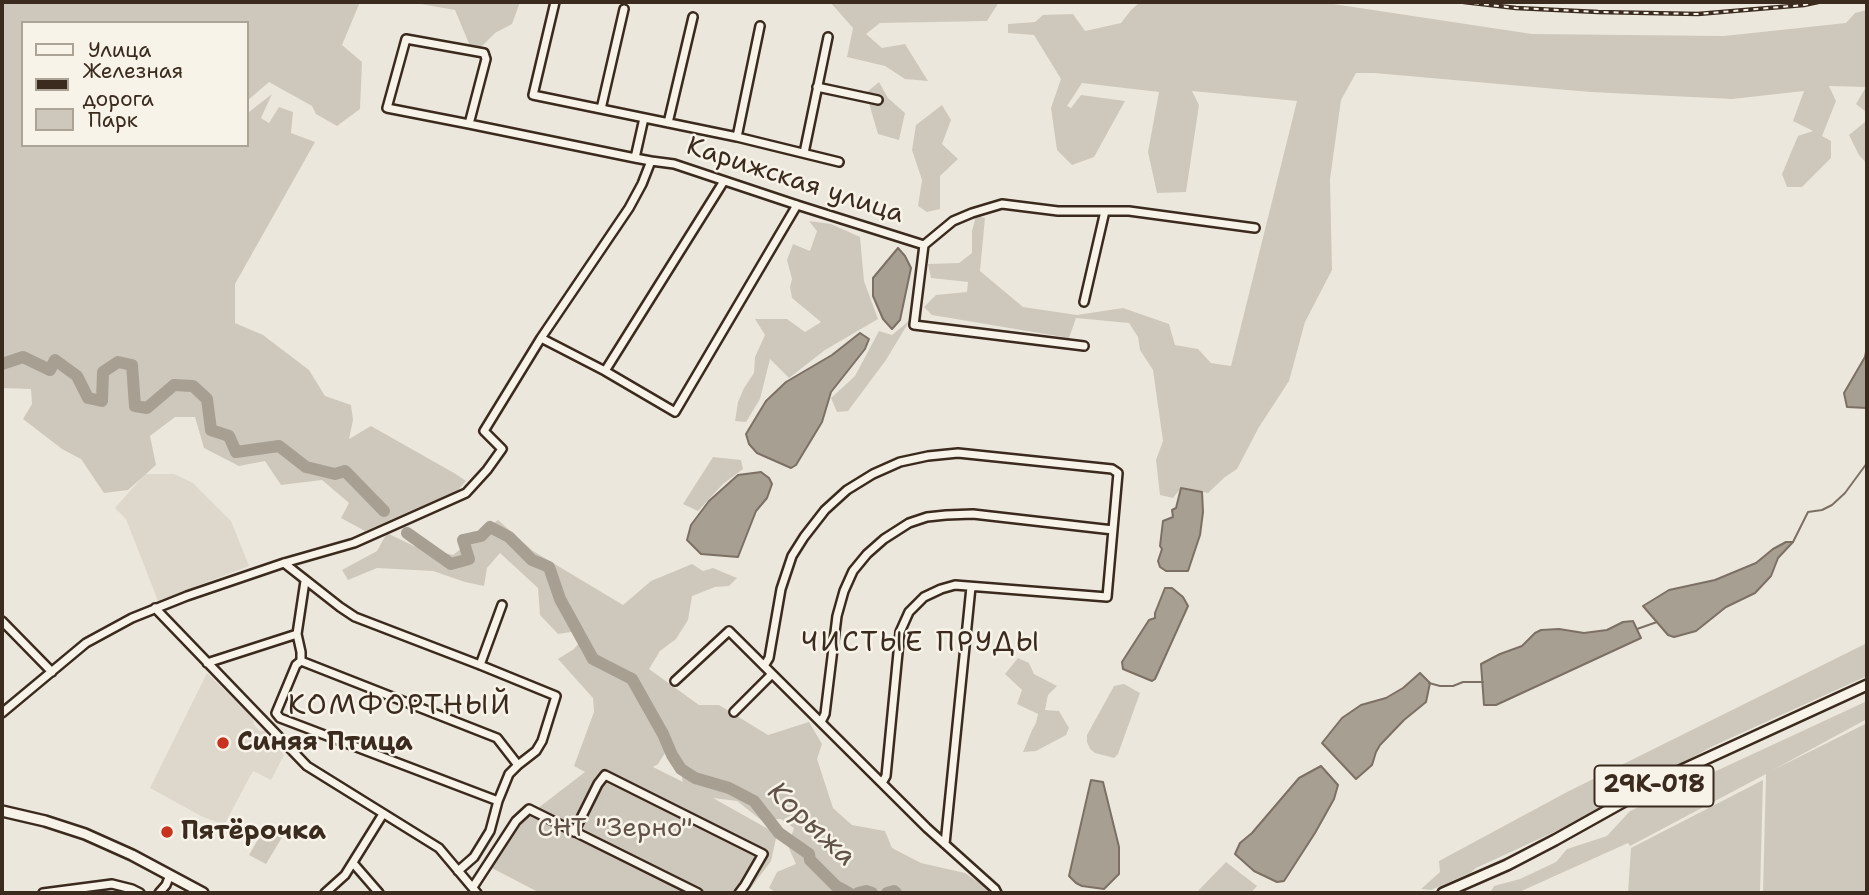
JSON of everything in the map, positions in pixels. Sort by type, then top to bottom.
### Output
[{"type":"main road","name":"29К-018","points":[[1443,893],[1507,865],[1673,774],[1867,685]]},
{"type":"main road","points":[[2,811],[85,834],[132,855],[203,893]]},
{"type":"street","points":[[555,2],[533,95],[737,137],[839,162]]},
{"type":"street","points":[[601,109],[624,9]]},
{"type":"street","points":[[668,123],[692,17]]},
{"type":"street","points":[[737,137],[760,26]]},
{"type":"street","points":[[804,153],[828,37]]},
{"type":"street","points":[[469,124],[486,59],[484,53],[406,38],[387,108],[651,161]]},
{"type":"street","points":[[817,87],[878,100]]},
{"type":"street","points":[[635,158],[644,118]]},
{"type":"street","name":"Карижская улица","points":[[284,563],[354,543],[466,493],[476,483],[502,449],[484,430],[541,338],[629,208],[651,161],[674,164],[924,245]]},
{"type":"street","points":[[605,371],[724,181]]},
{"type":"street","points":[[1084,346],[914,326],[924,245],[953,221],[1002,204],[1058,211],[1129,211],[1255,228]]},
{"type":"street","points":[[541,338],[675,412],[797,205]]},
{"type":"street","points":[[1084,302],[1105,211]]},
{"type":"street","points":[[764,666],[769,658],[780,589],[792,556],[825,510],[847,490],[873,474],[900,462],[958,453],[1112,469],[1118,472],[1107,597],[955,585],[924,597],[909,612],[900,632],[886,776],[882,782]]},
{"type":"street","points":[[821,722],[825,714],[837,615],[844,591],[853,571],[884,539],[909,523],[946,515],[973,514],[1113,530]]},
{"type":"street","points":[[2,713],[86,643],[132,618],[284,563],[355,617],[556,696],[542,741],[536,751],[509,774],[490,831],[474,857],[458,871]]},
{"type":"street","points":[[301,661],[297,634],[305,581]]},
{"type":"street","points":[[945,844],[971,587]]},
{"type":"street","points":[[480,665],[502,605]]},
{"type":"street","points":[[155,608],[307,766],[439,848],[475,890],[516,821],[529,809],[698,893]]},
{"type":"street","points":[[2,621],[52,672]]},
{"type":"street","points":[[675,681],[729,631],[997,893]]},
{"type":"street","points":[[207,663],[297,634]]},
{"type":"street","points":[[301,661],[496,738],[518,765]]},
{"type":"street","points":[[301,661],[296,665],[276,713],[280,718],[498,801]]},
{"type":"street","points":[[734,712],[772,674]]},
{"type":"street","points":[[574,831],[604,775],[763,854],[739,893]]},
{"type":"street","points":[[325,893],[345,875],[383,814]]},
{"type":"street","points":[[353,863],[379,893]]},
{"type":"street","points":[[159,893],[170,875]]},
{"type":"street","points":[[43,893],[112,884],[140,893]]},
{"type":"shaded area","points":[[898,248],[911,268],[900,320],[892,329],[883,319],[873,296],[873,278]]},
{"type":"shaded area","points":[[860,333],[869,339],[865,349],[831,392],[822,422],[796,465],[791,468],[757,453],[749,444],[746,434],[766,401],[786,382],[832,355]]},
{"type":"shaded area","points":[[1867,347],[1867,408],[1847,407],[1844,393],[1865,357]]},
{"type":"shaded area","points":[[761,472],[772,484],[767,498],[756,511],[738,557],[701,554],[687,540],[691,525],[709,501],[738,475]]},
{"type":"shaded area","points":[[145,474],[174,474],[193,483],[231,521],[249,566],[158,601],[126,519],[115,508]]},
{"type":"shaded area","points":[[1181,488],[1202,492],[1200,535],[1188,571],[1166,571],[1160,567],[1158,561],[1162,549],[1160,546],[1163,521],[1173,517],[1172,510],[1176,508]]},
{"type":"shaded area","points":[[1786,542],[1793,542],[1778,558],[1771,576],[1755,593],[1726,607],[1696,631],[1674,637],[1668,635],[1643,606],[1669,590],[1715,580],[1756,563]]},
{"type":"shaded area","points":[[1165,588],[1172,588],[1183,597],[1188,606],[1152,681],[1123,669],[1122,662],[1149,620],[1155,618]]},
{"type":"shaded area","points":[[1633,621],[1641,638],[1496,705],[1484,705],[1481,664],[1522,646],[1535,633],[1559,629],[1584,633],[1607,630],[1623,622]]},
{"type":"shaded area","name":"Синяя Птица","points":[[207,673],[253,718],[254,725],[260,731],[265,731],[284,755],[271,780],[253,771],[224,825],[201,816],[150,788]]},
{"type":"shaded area","points":[[1420,673],[1430,683],[1426,702],[1380,745],[1372,765],[1356,779],[1322,743],[1342,718],[1361,705],[1386,698]]},
{"type":"shaded area","points":[[1321,766],[1338,785],[1334,799],[1315,833],[1284,881],[1277,882],[1254,871],[1235,854],[1240,843],[1252,833],[1299,778]]},
{"type":"shaded area","points":[[1091,780],[1103,782],[1119,847],[1119,874],[1104,889],[1082,886],[1069,876]]},
{"type":"green space","points":[[2,2],[360,2],[342,45],[362,62],[360,109],[337,126],[316,114],[312,106],[269,82],[248,100],[248,21],[21,21],[21,147],[248,147],[248,106],[249,112],[272,94],[261,118],[269,123],[279,107],[293,112],[291,133],[315,142],[235,284],[235,323],[263,335],[309,370],[325,396],[351,405],[353,420],[349,439],[371,426],[466,481],[458,490],[365,531],[341,518],[349,503],[322,480],[281,485],[265,461],[239,466],[204,448],[195,417],[175,417],[150,436],[156,465],[128,490],[104,493],[81,459],[62,449],[23,419],[32,404],[31,389],[2,388]]},
{"type":"green space","points":[[409,2],[520,2],[512,24],[495,33],[482,46],[470,46],[455,10]]},
{"type":"green space","points":[[830,2],[999,2],[987,21],[880,23],[866,34],[882,48],[905,44],[928,81],[905,79],[885,66],[847,57],[853,28]]},
{"type":"green space","points":[[1140,2],[1320,2],[1532,34],[1724,36],[1846,23],[1855,13],[1867,10],[1867,164],[1849,135],[1865,122],[1866,112],[1856,104],[1866,87],[1829,86],[1836,101],[1822,136],[1831,141],[1831,158],[1802,187],[1787,187],[1782,174],[1798,136],[1813,131],[1793,121],[1804,91],[1732,99],[1590,92],[1356,73],[1341,100],[1330,179],[1332,270],[1305,322],[1289,381],[1259,427],[1237,469],[1208,493],[1181,488],[1173,498],[1160,495],[1156,460],[1163,441],[1153,370],[1140,350],[1138,337],[1129,323],[1076,318],[1069,338],[932,315],[924,307],[936,295],[967,292],[968,282],[931,278],[928,264],[959,263],[972,253],[972,231],[976,216],[985,218],[980,271],[1023,307],[1077,315],[1123,308],[1169,324],[1175,345],[1198,349],[1211,363],[1231,366],[1297,101],[1192,91],[1199,105],[1186,192],[1157,193],[1148,152],[1159,92],[1082,83],[1067,106],[1071,108],[1081,95],[1125,101],[1094,157],[1072,165],[1057,150],[1051,108],[1061,79],[1034,35],[1008,33],[1008,24],[1035,22],[1043,15],[1073,14],[1085,31],[1121,23]]},
{"type":"green space","points":[[879,82],[888,98],[905,113],[899,140],[878,134],[866,93]]},
{"type":"green space","points":[[942,105],[951,120],[942,144],[958,159],[940,176],[940,209],[927,212],[918,206],[922,180],[912,150],[916,125]]},
{"type":"green space","points":[[809,221],[831,224],[860,237],[864,281],[878,319],[825,350],[789,378],[770,359],[760,399],[746,422],[735,421],[738,402],[754,373],[755,357],[765,335],[755,319],[787,319],[805,332],[821,322],[792,298],[790,287],[792,279],[787,260],[793,244],[810,251],[817,231]]},
{"type":"green space","points":[[910,320],[886,360],[848,411],[837,412],[831,398],[855,376],[879,331],[892,335]]},
{"type":"green space","points":[[713,457],[741,460],[743,469],[723,484],[698,511],[683,504]]},
{"type":"green space","name":"СНТ \"Зерно\"","points":[[498,520],[533,551],[623,605],[651,581],[692,564],[703,571],[713,568],[737,578],[729,586],[715,587],[692,596],[688,620],[676,639],[660,651],[649,669],[699,705],[719,705],[768,735],[809,722],[822,744],[817,759],[833,808],[852,825],[885,831],[892,848],[921,863],[965,873],[994,893],[777,893],[769,888],[777,872],[796,864],[788,846],[794,828],[781,819],[761,820],[737,801],[713,798],[777,834],[771,861],[747,893],[540,893],[488,866],[520,822],[585,772],[574,766],[594,712],[593,698],[558,659],[574,649],[586,635],[584,630],[558,634],[540,615],[538,588],[500,553],[487,568],[484,586],[433,571],[377,568],[348,580],[342,570],[377,551],[387,533],[414,546],[453,555]],"holes":[[[675,751],[684,763],[683,782],[653,767],[665,753]]]},
{"type":"green space","points":[[1867,643],[1867,676],[1713,746],[1567,826],[1470,873],[1431,890],[1421,889],[1440,872],[1439,861],[1567,792]]},
{"type":"green space","points":[[1018,658],[1029,663],[1034,674],[1057,686],[1048,695],[1045,710],[1059,711],[1069,728],[1066,735],[1036,751],[1023,752],[1038,714],[1017,704],[1022,690],[1005,674]]},
{"type":"green space","points":[[1124,684],[1140,693],[1118,754],[1114,758],[1095,753],[1090,749],[1087,735],[1114,686]]},
{"type":"green space","points":[[1867,701],[1867,719],[1771,771],[1867,723],[1867,893],[1763,893],[1766,774],[1630,846],[1628,843],[1517,893],[1490,893],[1494,886],[1520,879],[1556,862],[1567,849],[1607,836],[1630,811]]},
{"type":"green space","points":[[1763,780],[1760,893],[1628,893],[1631,848]]},
{"type":"green space","points":[[267,824],[284,834],[266,864],[249,855]]},
{"type":"green space","points":[[1226,862],[1257,886],[1251,893],[1196,893]]},
{"type":"waterway","name":"Корыжа","points":[[2,364],[23,357],[50,370],[55,360],[77,376],[88,398],[102,401],[103,372],[118,362],[132,365],[135,406],[147,408],[174,385],[193,386],[207,399],[211,430],[229,436],[236,452],[279,446],[306,467],[335,474],[345,471],[384,511]]},
{"type":"waterway","points":[[1793,542],[1808,512],[1832,505],[1845,493],[1867,463]]},
{"type":"waterway","name":"Корыжа","points":[[407,533],[451,564],[469,559],[463,540],[481,536],[490,527],[509,537],[532,560],[549,567],[560,599],[593,659],[632,679],[681,769],[695,778],[729,788],[754,801],[779,833],[809,854],[810,860],[836,886],[849,893]]},
{"type":"waterway","points":[[1637,629],[1657,622]]},
{"type":"waterway","points":[[1429,683],[1453,686],[1463,682],[1483,682]]},
{"type":"waterway","name":"Корыжа","points":[[858,893],[872,893]]},
{"type":"waterway","name":"Корыжа","points":[[887,893],[896,893]]},
{"type":"railway","points":[[1464,2],[1516,8],[1698,14],[1818,2]]},
{"type":"place","name":"Синяя Птица","points":[[223,743]]},
{"type":"place","name":"Пятёрочка","points":[[167,832]]},
{"type":"district","name":"ЧИСТЫЕ ПРУДЫ","points":[[921,644]]},
{"type":"district","name":"КОМФОРТНЫЙ","points":[[400,707]]}]
